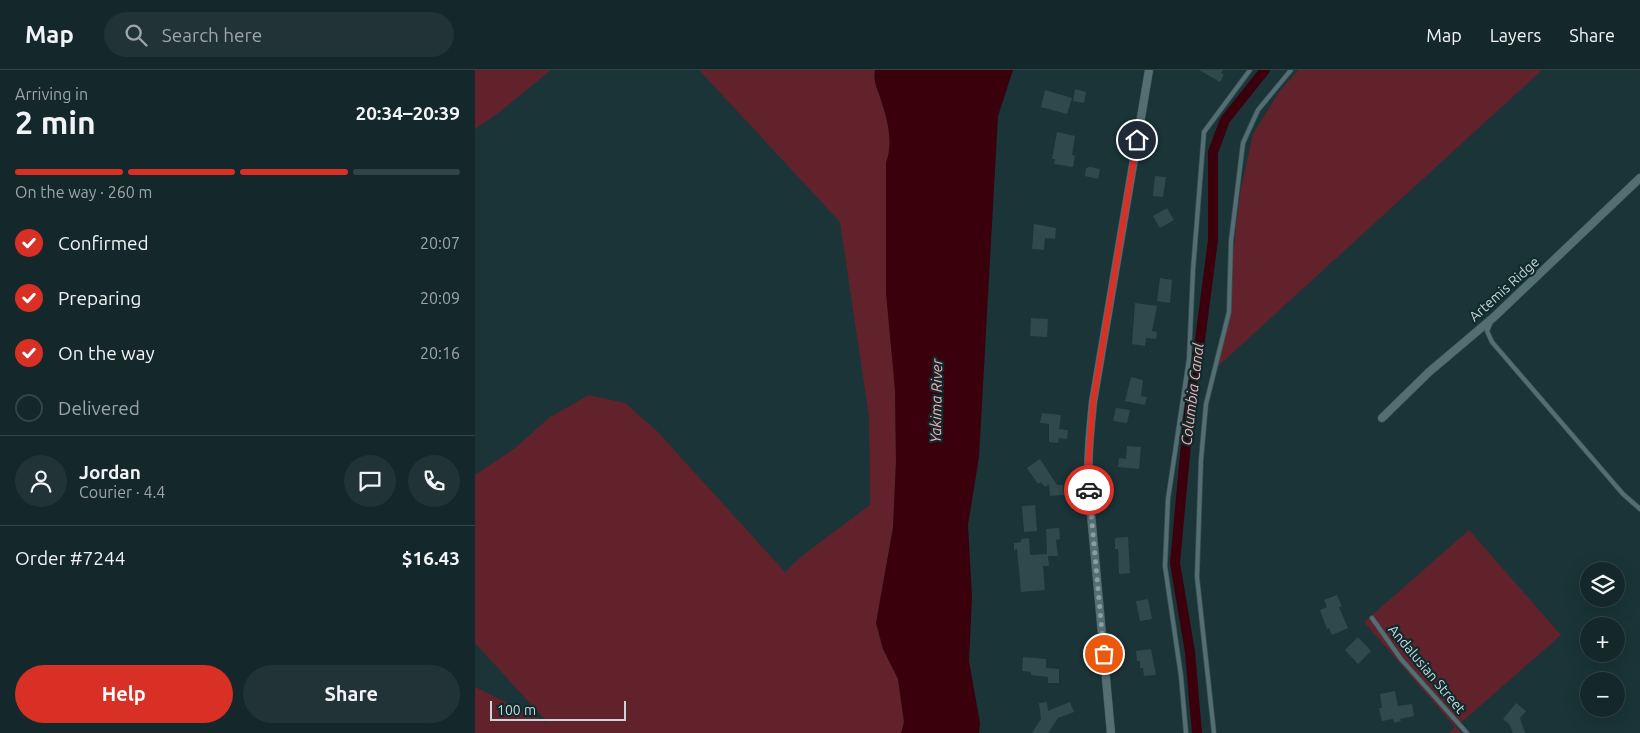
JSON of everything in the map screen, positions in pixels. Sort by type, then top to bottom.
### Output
[{"type":"street","points":[[1111,733],[1088,466],[1093,402],[1149,70]]},
{"type":"street","name":"Artemis Ridge","points":[[1382,418],[1429,372],[1494,317],[1640,178]]},
{"type":"lane","points":[[1186,733],[1181,676],[1165,566],[1168,499],[1189,359],[1193,270],[1204,132],[1250,70]]},
{"type":"lane","points":[[1213,733],[1197,577],[1201,460],[1206,404],[1229,312],[1231,241],[1243,143],[1258,110],[1291,70]]},
{"type":"lane","points":[[1494,317],[1487,331],[1492,342],[1623,494],[1640,509]]},
{"type":"lane","name":"Andalusian Street","points":[[1372,618],[1390,646],[1467,733]]},
{"type":"shaded area","points":[[475,70],[551,70],[497,114],[475,129]]},
{"type":"shaded area","points":[[699,70],[875,70],[875,81],[889,130],[886,163],[886,233],[895,390],[896,461],[893,527],[876,623],[883,649],[898,679],[904,722],[901,733],[475,733],[475,687],[548,723],[475,643],[475,475],[515,448],[550,417],[589,395],[625,403],[656,430],[785,572],[803,555],[870,505],[869,417],[840,222]]},
{"type":"shaded area","points":[[1298,70],[1542,70],[1215,369],[1224,330],[1240,193],[1253,134],[1279,92]]},
{"type":"shaded area","points":[[1469,530],[1561,635],[1456,727],[1461,733],[1449,733],[1455,727],[1364,622]]},
{"type":"water","name":"Yakima River","points":[[875,70],[1013,70],[998,116],[979,457],[968,525],[972,597],[969,661],[980,723],[979,733],[901,733],[904,722],[898,679],[883,649],[876,623],[893,528],[896,461],[895,390],[886,293],[886,163],[889,130],[875,81]]},
{"type":"building","points":[[1199,70],[1223,70],[1221,73],[1224,75],[1220,82]]},
{"type":"building","points":[[1075,89],[1086,92],[1084,103],[1073,101]]},
{"type":"building","points":[[1045,90],[1072,98],[1067,114],[1041,107]]},
{"type":"building","points":[[1057,132],[1075,136],[1072,155],[1075,156],[1073,167],[1054,164],[1055,159],[1052,159]]},
{"type":"building","points":[[1086,168],[1100,169],[1098,179],[1085,176]]},
{"type":"building","points":[[1155,176],[1166,177],[1163,197],[1153,196]]},
{"type":"building","points":[[1167,208],[1174,220],[1160,228],[1153,216]]},
{"type":"building","points":[[1034,224],[1056,228],[1055,239],[1045,238],[1044,250],[1032,249]]},
{"type":"building","points":[[1160,278],[1172,280],[1170,303],[1157,301]]},
{"type":"building","points":[[1135,303],[1157,306],[1152,331],[1157,332],[1156,339],[1146,338],[1145,346],[1132,344]]},
{"type":"building","points":[[1031,318],[1048,319],[1047,337],[1030,336]]},
{"type":"building","points":[[1131,377],[1143,380],[1141,396],[1147,397],[1145,405],[1125,401]]},
{"type":"building","points":[[1116,408],[1130,410],[1127,423],[1113,421]]},
{"type":"building","points":[[1042,413],[1061,415],[1059,429],[1068,430],[1067,439],[1059,438],[1058,443],[1049,442],[1049,424],[1040,423]]},
{"type":"building","points":[[1127,446],[1141,447],[1139,469],[1118,467],[1119,458],[1126,459]]},
{"type":"building","points":[[1040,459],[1057,485],[1063,485],[1064,495],[1050,496],[1049,484],[1045,487],[1041,482],[1038,484],[1027,468]]},
{"type":"building","points":[[1035,505],[1037,531],[1024,532],[1022,506]]},
{"type":"building","points":[[1059,528],[1060,539],[1056,540],[1058,556],[1048,556],[1049,566],[1043,566],[1045,590],[1021,592],[1017,549],[1014,550],[1014,543],[1021,542],[1021,539],[1029,538],[1030,555],[1047,554],[1046,529]]},
{"type":"building","points":[[1128,537],[1130,573],[1119,574],[1118,549],[1115,549],[1115,538]]},
{"type":"building","points":[[1337,595],[1342,606],[1339,607],[1348,628],[1332,635],[1329,628],[1327,629],[1320,610],[1327,607],[1324,600]]},
{"type":"building","points":[[1148,599],[1152,619],[1140,621],[1136,601]]},
{"type":"building","points":[[1358,637],[1371,651],[1358,664],[1345,650]]},
{"type":"building","points":[[1151,649],[1156,675],[1144,676],[1143,668],[1140,668],[1140,661],[1137,661],[1136,651]]},
{"type":"building","points":[[1023,657],[1046,659],[1046,668],[1059,669],[1059,683],[1048,683],[1048,677],[1031,675],[1031,672],[1022,671]]},
{"type":"building","points":[[1395,691],[1398,706],[1412,704],[1414,716],[1400,719],[1401,721],[1394,723],[1393,719],[1382,721],[1379,708],[1382,708],[1380,694]]},
{"type":"building","points":[[1047,702],[1048,711],[1070,702],[1074,712],[1058,718],[1048,733],[1032,733],[1041,719],[1039,703]]},
{"type":"building","points":[[1516,703],[1526,711],[1520,718],[1525,733],[1513,733],[1509,724],[1503,719]]},
{"type":"waterway","name":"Columbia Canal","points":[[1197,733],[1190,652],[1175,563],[1191,389],[1200,340],[1213,240],[1213,152],[1225,120],[1265,70]]},
{"type":"way so far","points":[[1089,490],[1104,654]]},
{"type":"route","points":[[1089,490],[1089,442],[1093,402],[1137,140]]}]
